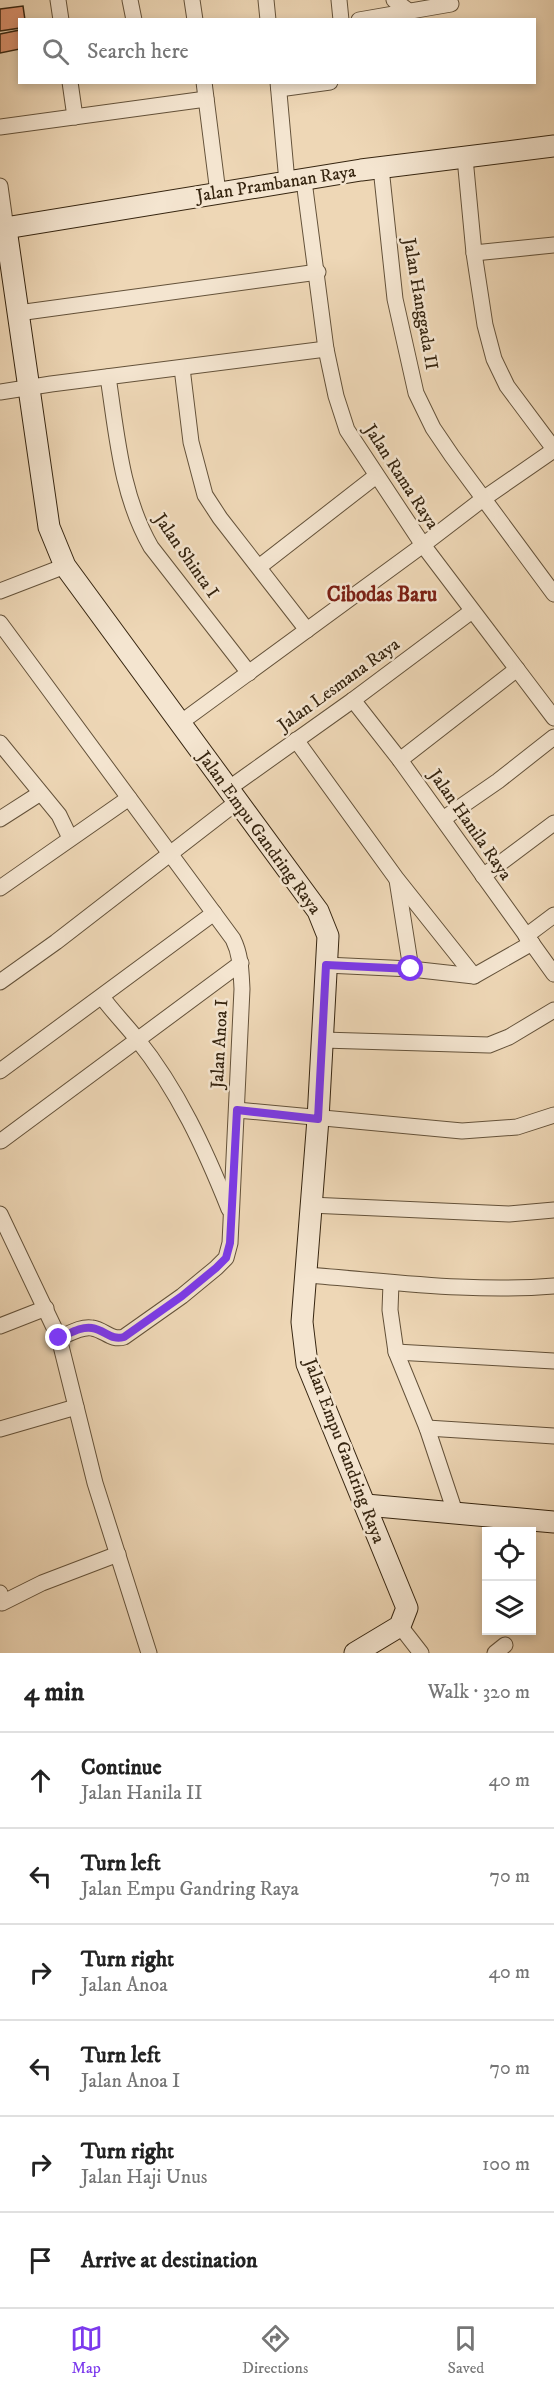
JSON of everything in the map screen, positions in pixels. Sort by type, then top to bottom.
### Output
[{"type":"street","points":[[58,0],[61,18]]},
{"type":"street","points":[[130,0],[134,18]]},
{"type":"street","points":[[192,0],[195,18]]},
{"type":"street","points":[[266,0],[268,18]]},
{"type":"street","points":[[339,0],[341,18]]},
{"type":"street","points":[[394,0],[410,12]]},
{"type":"street","points":[[372,18],[451,4]]},
{"type":"street","points":[[70,84],[75,117]]},
{"type":"street","points":[[204,84],[218,193]]},
{"type":"street","points":[[278,86],[304,84]]},
{"type":"street","name":"Jalan Rama Raya","points":[[278,86],[296,181],[318,272],[326,348],[336,396],[347,430],[423,545],[554,718]]},
{"type":"street","points":[[0,127],[206,99]]},
{"type":"street","name":"Jalan Prambanan Raya","points":[[3,229],[361,170],[554,146]]},
{"type":"street","points":[[180,723],[554,449],[507,386],[494,359],[485,325],[474,253],[465,158]]},
{"type":"street","name":"Jalan Hanggada II","points":[[381,168],[395,298],[416,393],[433,428],[554,594]]},
{"type":"street","points":[[0,186],[3,229]]},
{"type":"street","name":"Jalan Empu Gandring Raya","points":[[3,229],[18,313],[49,527],[65,566],[318,911],[328,936],[318,1119],[303,1322],[307,1364],[407,1608],[400,1626]]},
{"type":"street","points":[[474,253],[554,245]]},
{"type":"street","points":[[18,313],[318,272]]},
{"type":"street","points":[[0,392],[326,348]]},
{"type":"street","points":[[182,368],[191,442],[205,495],[307,630]]},
{"type":"street","name":"Jalan Shinta I","points":[[108,377],[123,472],[133,510],[142,530],[151,547],[249,673]]},
{"type":"street","points":[[259,567],[376,476]]},
{"type":"street","points":[[0,591],[65,566]]},
{"type":"street","name":"Jalan Lesmana Raya","points":[[0,982],[56,942],[171,852],[296,740],[472,611]]},
{"type":"street","name":"Jalan Anoa I","points":[[0,623],[233,939],[241,963],[237,1110],[230,1243],[226,1258],[182,1296],[124,1337],[114,1339],[92,1328],[82,1328],[59,1338]]},
{"type":"street","points":[[400,760],[517,669]]},
{"type":"street","name":"Jalan Hanila Raya","points":[[353,700],[400,760],[554,974]]},
{"type":"street","points":[[443,819],[498,781],[554,737]]},
{"type":"street","points":[[296,740],[396,878],[474,976]]},
{"type":"street","points":[[1,745],[39,794],[59,815],[70,838]]},
{"type":"street","points":[[0,819],[39,794]]},
{"type":"street","points":[[0,888],[129,798]]},
{"type":"street","points":[[483,876],[554,823]]},
{"type":"street","points":[[396,878],[411,969]]},
{"type":"street","points":[[0,1071],[214,913]]},
{"type":"street","points":[[326,965],[411,969],[474,976],[529,939],[554,915]]},
{"type":"street","points":[[1,1141],[241,963]]},
{"type":"street","points":[[102,997],[138,1039],[179,1101],[204,1149],[231,1215]]},
{"type":"street","points":[[323,1040],[489,1045],[516,1033],[554,1010]]},
{"type":"street","points":[[237,1110],[462,1131],[517,1127],[554,1115]]},
{"type":"street","points":[[310,1206],[509,1214],[554,1210]]},
{"type":"street","points":[[0,1214],[59,1338],[95,1484],[149,1653]]},
{"type":"street","points":[[306,1275],[391,1283],[500,1288],[554,1286]]},
{"type":"street","points":[[391,1283],[390,1310],[396,1352],[427,1428],[456,1515]]},
{"type":"street","points":[[0,1326],[46,1308]]},
{"type":"street","points":[[396,1352],[554,1361]]},
{"type":"street","points":[[0,1429],[76,1407]]},
{"type":"street","points":[[427,1428],[554,1436]]},
{"type":"street","points":[[366,1505],[456,1515],[554,1522]]},
{"type":"street","points":[[0,1593],[2,1603],[42,1583],[118,1554]]},
{"type":"street","points":[[355,1653],[400,1626],[421,1653]]},
{"type":"building","points":[[23,6],[25,18],[18,18],[18,28],[0,31],[0,9]]},
{"type":"building","points":[[18,30],[18,49],[0,53],[0,34]]},
{"type":"district","name":"Cibodas Baru","points":[[382,595]]},
{"type":"route","points":[[59,1338],[82,1328],[104,1332],[114,1339],[124,1337],[182,1296],[226,1258],[230,1243],[237,1110],[318,1119],[326,965],[411,969]]}]
